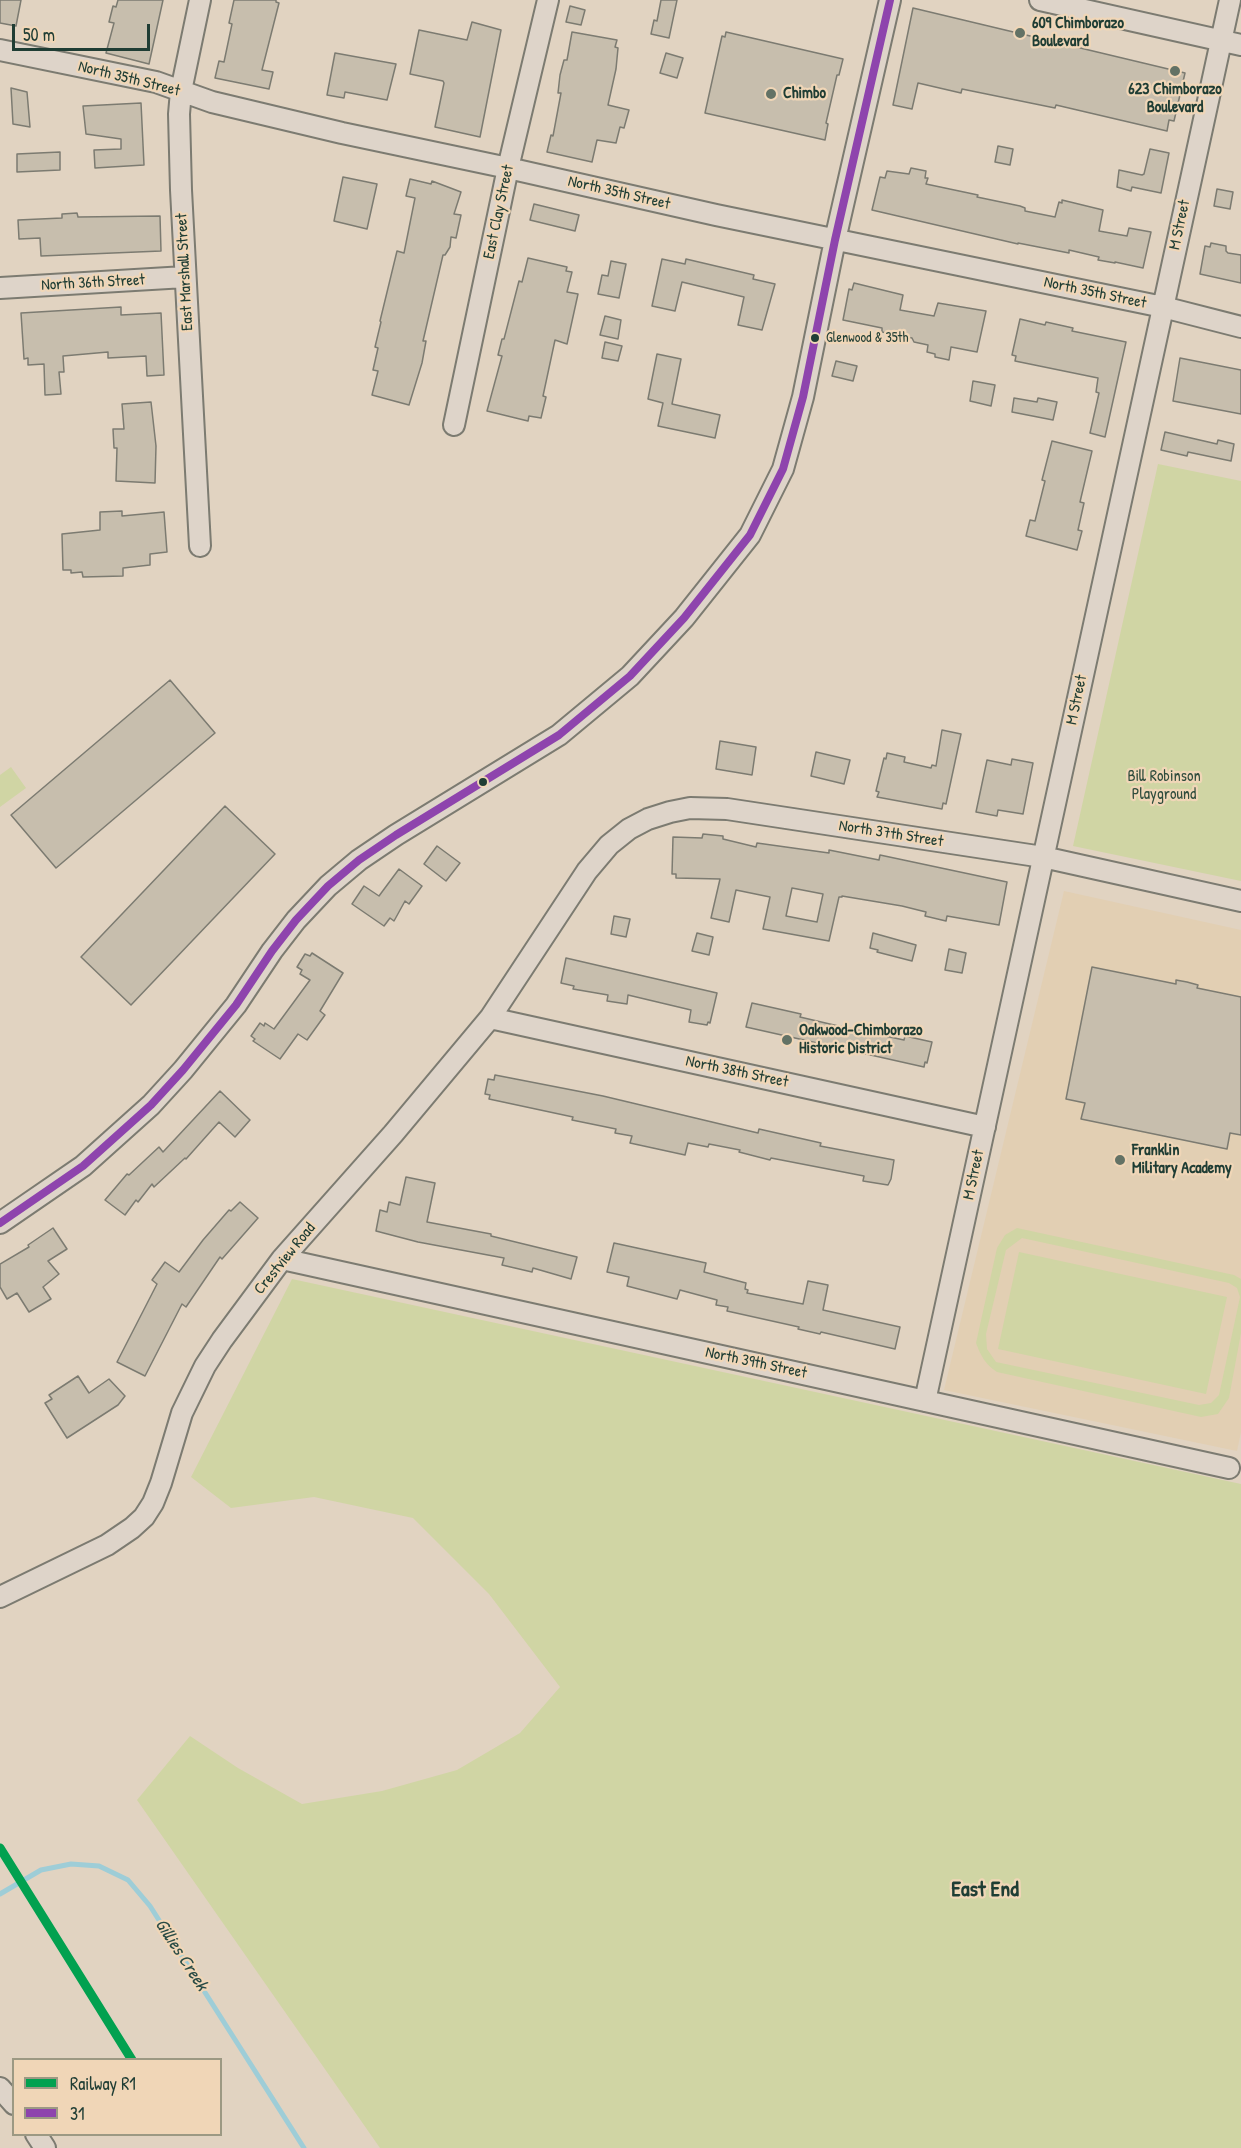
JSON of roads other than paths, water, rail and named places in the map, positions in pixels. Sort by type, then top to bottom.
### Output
[{"type":"street","name":"East Marshall Street","points":[[200,0],[178,114],[200,546]]},
{"type":"street","name":"East Clay Street","points":[[454,425],[508,168],[548,0]]},
{"type":"street","points":[[0,1223],[83,1166],[151,1105],[183,1071],[236,1005],[296,920],[328,886],[359,860],[559,735],[630,676],[684,618],[750,535],[783,469],[802,397],[890,0]]},
{"type":"street","points":[[1040,0],[1241,45]]},
{"type":"street","name":"M Street","points":[[925,1401],[1230,0]]},
{"type":"street","name":"North 35th Street","points":[[0,50],[156,82],[212,102],[342,134],[835,240],[1163,307],[1241,327]]},
{"type":"street","name":"North 36th Street","points":[[0,288],[185,278]]},
{"type":"street","name":"North 37th Street","points":[[571,896],[598,857],[629,829],[659,815],[690,808],[727,809],[1043,857],[1241,901]]},
{"type":"street","name":"Crestview Road","points":[[0,1597],[107,1545],[144,1517],[161,1483],[182,1413],[205,1366],[222,1340],[282,1259],[393,1134],[490,1018],[571,896]]},
{"type":"street","name":"North 38th Street","points":[[490,1018],[985,1127]]},
{"type":"street","name":"North 39th Street","points":[[282,1259],[1229,1468]]},
{"type":"street","points":[[0,2088],[12,2102]]},
{"type":"waterway","name":"Gillies Creek","points":[[0,1894],[41,1870],[71,1864],[99,1866],[128,1880],[150,1906],[304,2148]]},
{"type":"rail line","name":"R1","points":[[0,1848],[131,2058]]},
{"type":"place","name":"609 Chimborazo Boulevard","points":[[1020,33]]},
{"type":"place","name":"623 Chimborazo Boulevard","points":[[1175,71]]},
{"type":"place","name":"Chimbo","points":[[771,94]]},
{"type":"place","name":"Glenwood & 35th","points":[[815,338]]},
{"type":"place","name":"Oakwood-Chimborazo Historic District","points":[[787,1040]]},
{"type":"place","name":"Franklin Military Academy","points":[[1120,1160]]},
{"type":"district","name":"East End","points":[[985,1890]]},
{"type":"park label","name":"Bill Robinson Playground","points":[[1164,786]]}]
